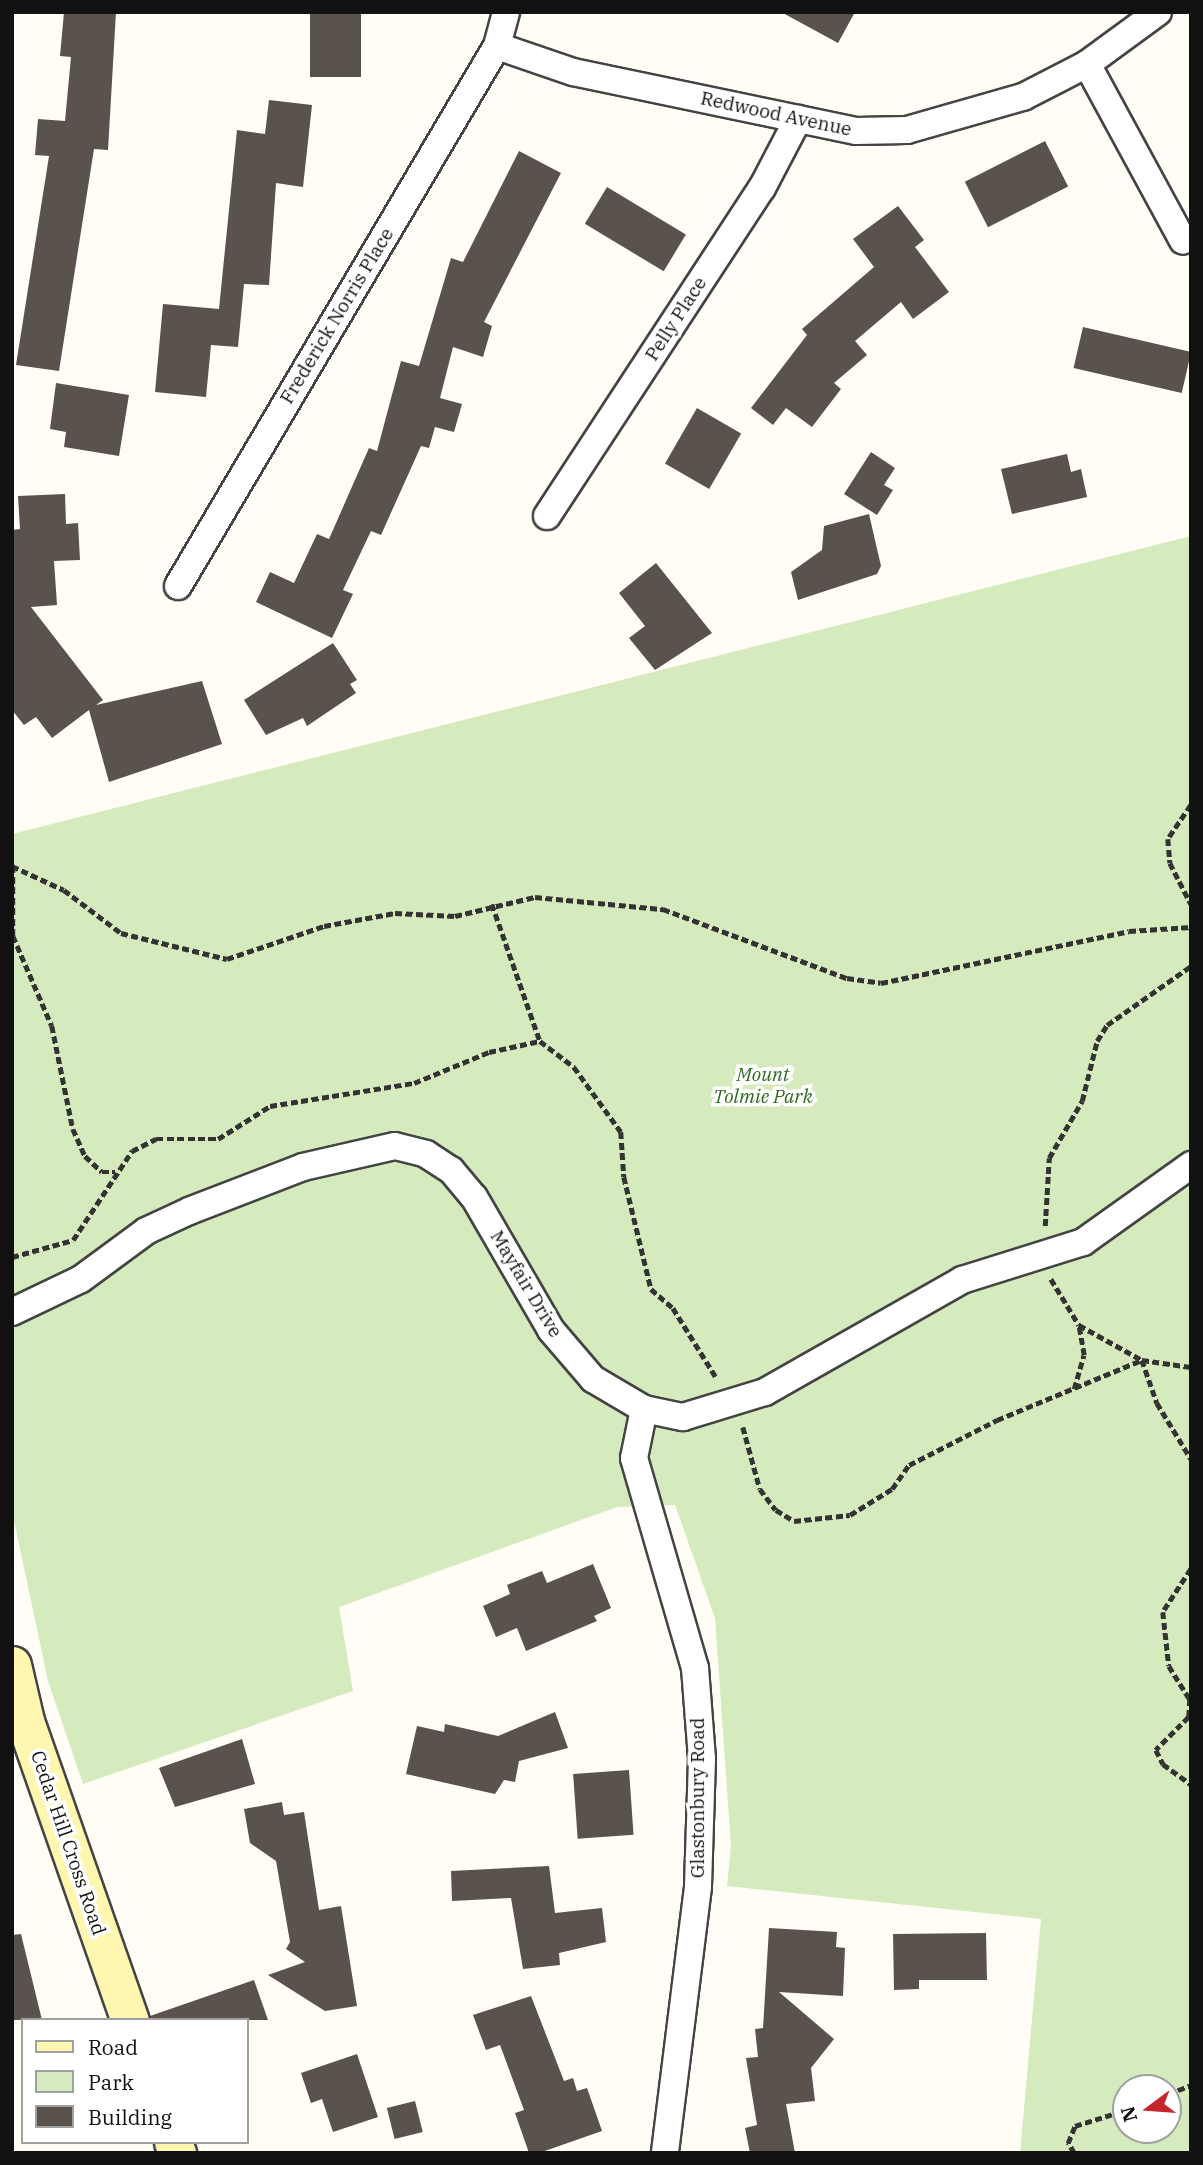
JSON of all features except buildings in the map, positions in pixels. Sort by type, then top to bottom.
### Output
[{"type":"main road","name":"Cedar Hill Cross Road","points":[[12,1665],[19,1723],[129,2018]]},
{"type":"street","name":"Frederick Norris Place","points":[[178,586],[496,46],[506,12]]},
{"type":"street","name":"Redwood Avenue","points":[[496,46],[573,72],[856,131],[907,130],[1023,97],[1087,64],[1158,12]]},
{"type":"street","points":[[1087,64],[1183,242]]},
{"type":"street","name":"Pelly Place","points":[[547,516],[762,188],[798,118]]},
{"type":"street","name":"Mayfair Drive","points":[[12,1312],[81,1279],[146,1231],[178,1216],[303,1167],[395,1146],[426,1154],[451,1170],[474,1197],[551,1331],[593,1379],[643,1409],[683,1417],[730,1406],[962,1280],[1083,1242],[1191,1166]]},
{"type":"street","name":"Glastonbury Road","points":[[643,1409],[634,1458],[695,1668],[702,1759],[698,1887],[665,2153]]},
{"type":"path","points":[[1191,806],[1168,839],[1170,863],[1191,904]]},
{"type":"path","points":[[115,1172],[102,1172],[85,1156],[73,1129],[52,1026],[13,936],[13,866],[64,890],[121,933],[227,959],[324,926],[395,913],[455,916],[492,904],[535,897],[663,909],[847,978],[881,983],[1129,931],[1191,927]]},
{"type":"path","points":[[492,904],[540,1041],[574,1067],[621,1132],[624,1177],[650,1289],[688,1329],[730,1406],[741,1419],[760,1489],[794,1521],[869,1507],[925,1455],[1142,1360],[1191,1367]]},
{"type":"path","points":[[12,1257],[73,1240],[115,1172],[132,1151],[156,1139],[218,1139],[270,1106],[414,1083],[489,1052],[540,1041]]},
{"type":"path","points":[[1074,1389],[1084,1355],[1079,1325]]},
{"type":"path","points":[[1191,1569],[1163,1612],[1169,1666],[1190,1699],[1189,1717],[1156,1750],[1163,1764],[1191,1784]]},
{"type":"path","points":[[1074,2153],[1068,2143],[1075,2126],[1112,2114]]},
{"type":"green space","name":"Mount Tolmie Park","points":[[1191,536],[1191,2153],[1020,2153],[1041,1919],[727,1886],[731,1846],[715,1618],[675,1505],[617,1507],[339,1607],[353,1691],[83,1784],[48,1681],[12,1511],[12,834]]}]
